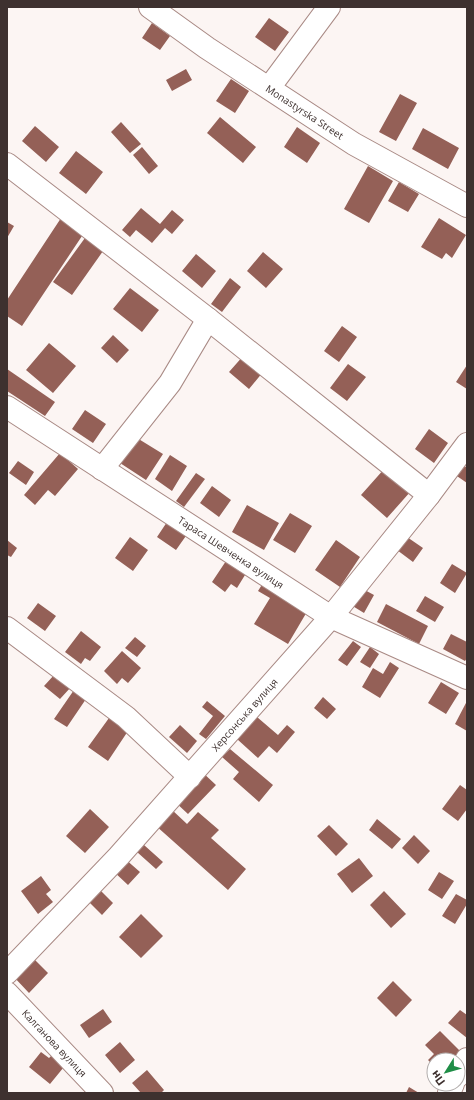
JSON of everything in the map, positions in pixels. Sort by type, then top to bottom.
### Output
[{"type":"street","name":"Monastyrska Street","points":[[150,7],[207,48],[354,144],[467,206]]},
{"type":"street","points":[[269,88],[329,7]]},
{"type":"street","points":[[7,164],[208,319],[429,495]]},
{"type":"street","points":[[102,469],[170,384],[208,319]]},
{"type":"street","name":"Тараса Шевченка вулиця","points":[[7,407],[331,617],[467,678]]},
{"type":"street","name":"Херсонська вулиця","points":[[7,973],[119,856],[331,617],[429,495],[467,444]]},
{"type":"street","points":[[7,628],[126,717],[190,777]]},
{"type":"street","name":"Калганова вулиця","points":[[7,993],[102,1093]]},
{"type":"building","points":[[269,18],[289,32],[275,51],[255,37]]},
{"type":"building","points":[[152,23],[170,36],[160,50],[142,38]]},
{"type":"building","points":[[186,69],[192,80],[172,91],[166,80]]},
{"type":"building","points":[[231,79],[249,91],[235,113],[216,101]]},
{"type":"building","points":[[400,94],[417,103],[396,141],[379,132]]},
{"type":"building","points":[[220,117],[256,147],[243,163],[207,133]]},
{"type":"building","points":[[121,122],[141,144],[130,153],[111,132]]},
{"type":"building","points":[[35,126],[59,147],[46,162],[22,141]]},
{"type":"building","points":[[297,127],[320,143],[307,163],[284,147]]},
{"type":"building","points":[[423,128],[459,148],[448,169],[412,149]]},
{"type":"building","points":[[142,147],[158,166],[149,174],[133,155]]},
{"type":"building","points":[[76,151],[103,172],[86,194],[59,173]]},
{"type":"building","points":[[368,166],[393,181],[369,223],[344,209]]},
{"type":"building","points":[[399,182],[419,194],[408,212],[388,201]]},
{"type":"building","points":[[141,208],[160,224],[172,210],[184,220],[172,234],[165,228],[152,243],[136,230],[130,237],[122,230]]},
{"type":"building","points":[[63,215],[86,230],[22,326],[7,316],[7,300]]},
{"type":"building","points":[[439,218],[466,235],[452,258],[446,253],[442,259],[421,247]]},
{"type":"building","points":[[7,222],[14,226],[7,238]]},
{"type":"building","points":[[90,231],[108,244],[72,295],[53,282]]},
{"type":"building","points":[[263,252],[283,269],[266,288],[247,271]]},
{"type":"building","points":[[196,254],[216,271],[202,288],[182,271]]},
{"type":"building","points":[[230,278],[241,287],[222,312],[211,304]]},
{"type":"building","points":[[130,288],[159,310],[142,332],[113,309]]},
{"type":"building","points":[[342,326],[357,337],[339,362],[324,351]]},
{"type":"building","points":[[113,335],[129,350],[117,363],[101,348]]},
{"type":"building","points":[[49,343],[76,366],[53,393],[26,370]]},
{"type":"building","points":[[244,355],[263,372],[249,389],[229,372]]},
{"type":"building","points":[[348,364],[366,377],[347,401],[330,388]]},
{"type":"building","points":[[467,365],[467,389],[456,382]]},
{"type":"building","points":[[7,369],[55,402],[45,416],[7,391]]},
{"type":"building","points":[[85,410],[106,424],[93,443],[72,429]]},
{"type":"building","points":[[429,429],[448,443],[434,463],[415,449]]},
{"type":"building","points":[[137,438],[163,454],[146,480],[120,463]]},
{"type":"building","points":[[60,453],[78,469],[55,496],[48,490],[35,505],[24,495]]},
{"type":"building","points":[[170,455],[187,466],[172,491],[155,479]]},
{"type":"building","points":[[18,461],[34,472],[26,485],[9,473]]},
{"type":"building","points":[[461,463],[467,468],[467,483],[454,474]]},
{"type":"building","points":[[385,468],[411,491],[387,518],[361,495]]},
{"type":"building","points":[[196,473],[205,479],[184,507],[176,501]]},
{"type":"building","points":[[212,486],[231,500],[219,517],[200,503]]},
{"type":"building","points":[[247,505],[279,523],[264,550],[232,532]]},
{"type":"building","points":[[290,513],[312,526],[295,553],[273,540]]},
{"type":"building","points":[[169,519],[188,533],[176,550],[157,537]]},
{"type":"building","points":[[130,537],[148,550],[133,571],[115,558]]},
{"type":"building","points":[[407,537],[423,548],[413,562],[397,550]]},
{"type":"building","points":[[7,540],[17,548],[11,557],[7,555]]},
{"type":"building","points":[[336,540],[360,557],[340,587],[315,570]]},
{"type":"building","points":[[226,561],[245,575],[237,588],[231,584],[225,592],[212,582]]},
{"type":"building","points":[[452,564],[467,573],[455,593],[440,583]]},
{"type":"building","points":[[263,583],[308,610],[288,644],[254,624],[270,598],[258,591]]},
{"type":"building","points":[[361,588],[374,595],[364,613],[351,605]]},
{"type":"building","points":[[425,596],[444,607],[435,622],[416,611]]},
{"type":"building","points":[[38,603],[56,616],[45,631],[27,618]]},
{"type":"building","points":[[386,604],[428,626],[419,644],[377,622]]},
{"type":"building","points":[[81,631],[101,647],[90,661],[85,658],[81,664],[65,652]]},
{"type":"building","points":[[451,634],[467,642],[467,658],[465,661],[443,649]]},
{"type":"building","points":[[135,637],[146,646],[137,657],[125,648]]},
{"type":"building","points":[[353,641],[361,647],[347,666],[338,660]]},
{"type":"building","points":[[370,647],[379,654],[370,668],[360,662]]},
{"type":"building","points":[[122,651],[141,668],[128,683],[122,678],[117,684],[104,671]]},
{"type":"building","points":[[390,662],[399,668],[380,698],[362,687],[373,668],[383,674]]},
{"type":"building","points":[[55,674],[71,687],[60,699],[44,686]]},
{"type":"building","points":[[441,682],[459,693],[446,714],[428,703]]},
{"type":"building","points":[[74,690],[86,699],[67,727],[54,719]]},
{"type":"building","points":[[323,697],[336,709],[327,719],[314,708]]},
{"type":"building","points":[[207,701],[225,716],[206,739],[199,734],[213,716],[202,707]]},
{"type":"building","points":[[467,701],[467,731],[455,724]]},
{"type":"building","points":[[257,717],[278,735],[287,725],[295,732],[277,753],[269,746],[258,758],[237,739]]},
{"type":"building","points":[[109,718],[128,731],[108,761],[88,747]]},
{"type":"building","points":[[180,725],[197,741],[187,753],[169,737]]},
{"type":"building","points":[[230,749],[273,785],[259,802],[233,779],[239,772],[222,757]]},
{"type":"building","points":[[201,771],[216,785],[188,814],[174,801]]},
{"type":"building","points":[[460,785],[467,790],[467,809],[458,821],[442,809]]},
{"type":"building","points":[[170,808],[187,824],[198,812],[219,830],[211,838],[246,869],[228,890],[155,825]]},
{"type":"building","points":[[90,809],[109,827],[85,853],[66,836]]},
{"type":"building","points":[[377,819],[401,839],[392,849],[369,830]]},
{"type":"building","points":[[329,825],[348,844],[336,856],[317,836]]},
{"type":"building","points":[[414,835],[430,851],[418,864],[402,848]]},
{"type":"building","points":[[144,845],[163,862],[156,869],[137,852]]},
{"type":"building","points":[[124,858],[140,872],[128,885],[112,870]]},
{"type":"building","points":[[359,858],[373,876],[352,893],[337,874]]},
{"type":"building","points":[[439,872],[454,881],[442,899],[428,890]]},
{"type":"building","points":[[41,876],[51,890],[46,894],[53,902],[38,914],[21,891]]},
{"type":"building","points":[[97,887],[113,903],[102,915],[85,898]]},
{"type":"building","points":[[384,891],[406,914],[391,928],[370,905]]},
{"type":"building","points":[[456,894],[467,900],[467,904],[455,924],[442,916]]},
{"type":"building","points":[[141,914],[163,936],[141,958],[119,937]]},
{"type":"building","points":[[32,957],[48,973],[29,993],[13,976]]},
{"type":"building","points":[[393,981],[412,1000],[396,1017],[377,998]]},
{"type":"building","points":[[103,1009],[112,1022],[89,1038],[80,1025]]},
{"type":"building","points":[[460,1010],[467,1015],[467,1038],[448,1023]]},
{"type":"building","points":[[440,1031],[460,1051],[432,1052],[425,1045]]},
{"type":"building","points":[[120,1042],[135,1060],[120,1073],[105,1055]]},
{"type":"building","points":[[41,1052],[49,1058],[55,1052],[68,1062],[50,1084],[29,1067]]},
{"type":"building","points":[[147,1070],[164,1090],[161,1093],[141,1093],[132,1083]]},
{"type":"building","points":[[409,1087],[419,1093],[406,1093]]}]
